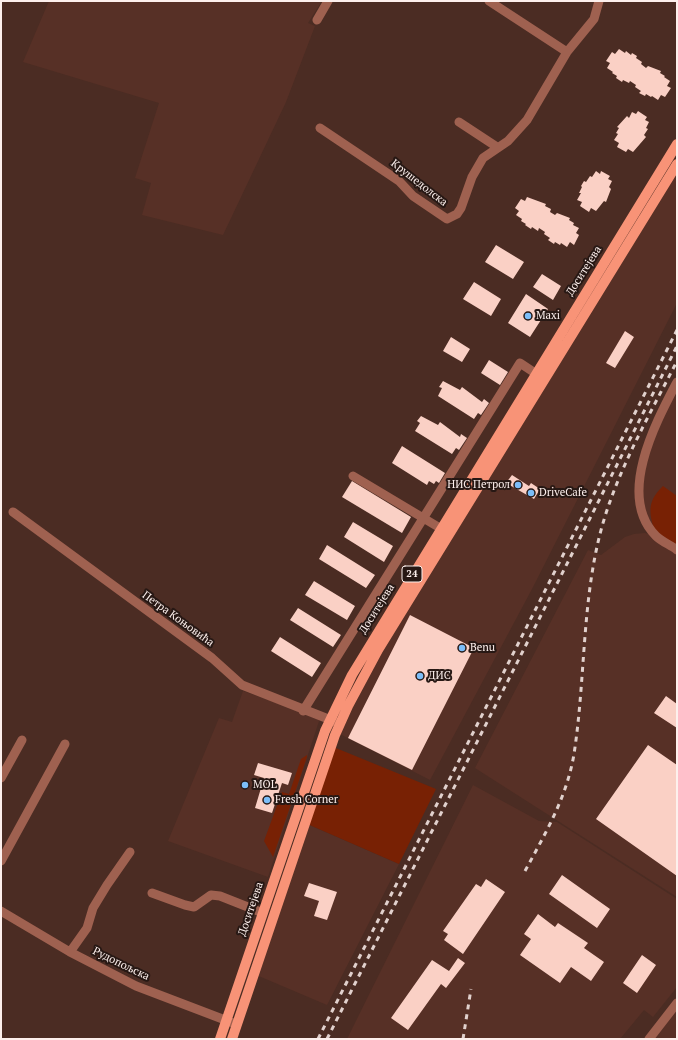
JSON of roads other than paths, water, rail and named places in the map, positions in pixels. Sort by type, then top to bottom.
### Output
[{"type":"main road","name":"Доситејева","points":[[220,1039],[329,720],[369,643],[677,144]]},
{"type":"main road","name":"Доситејева","points":[[232,1039],[340,724],[378,650],[677,164]]},
{"type":"main road","points":[[630,220],[640,225]]},
{"type":"street","points":[[317,20],[328,1]]},
{"type":"street","points":[[489,1],[567,52]]},
{"type":"street","name":"Крушедолска","points":[[320,128],[399,181],[413,196],[447,220],[457,214],[461,208],[472,177],[483,158],[497,147],[508,141],[527,120],[567,52],[594,19],[599,1]]},
{"type":"street","points":[[459,122],[497,147]]},
{"type":"street","points":[[303,711],[520,363],[545,379]]},
{"type":"street","points":[[677,382],[657,421],[645,453],[640,475],[639,495],[644,518],[656,536],[677,550]]},
{"type":"street","points":[[353,476],[440,528]]},
{"type":"street","name":"Петра Коњовића","points":[[13,512],[212,658],[239,684],[303,711],[340,724]]},
{"type":"street","points":[[1,778],[22,740]]},
{"type":"street","points":[[1,861],[65,744]]},
{"type":"street","points":[[70,952],[87,928],[93,908],[130,852]]},
{"type":"street","points":[[152,893],[184,905],[194,907],[211,895],[220,896],[263,912]]},
{"type":"street","name":"Рудопољска","points":[[1,911],[70,952],[136,986],[237,1024]]},
{"type":"street","points":[[648,1039],[677,1003]]},
{"type":"railway","points":[[318,1039],[677,330]]},
{"type":"railway","points":[[327,1039],[677,346]]},
{"type":"railway","points":[[525,871],[561,800],[571,770],[578,727],[589,591],[593,564],[605,515],[613,492],[633,448],[677,361]]},
{"type":"railway","points":[[463,1039],[471,989]]},
{"type":"place","name":"Maxi","points":[[528,316]]},
{"type":"place","name":"НИС Петрол","points":[[518,485]]},
{"type":"place","name":"DriveCafe","points":[[531,493]]},
{"type":"place","name":"Benu","points":[[462,648]]},
{"type":"place","name":"ДИС","points":[[420,676]]},
{"type":"place","name":"MOL","points":[[245,785]]},
{"type":"place","name":"Fresh Corner","points":[[267,800]]}]
